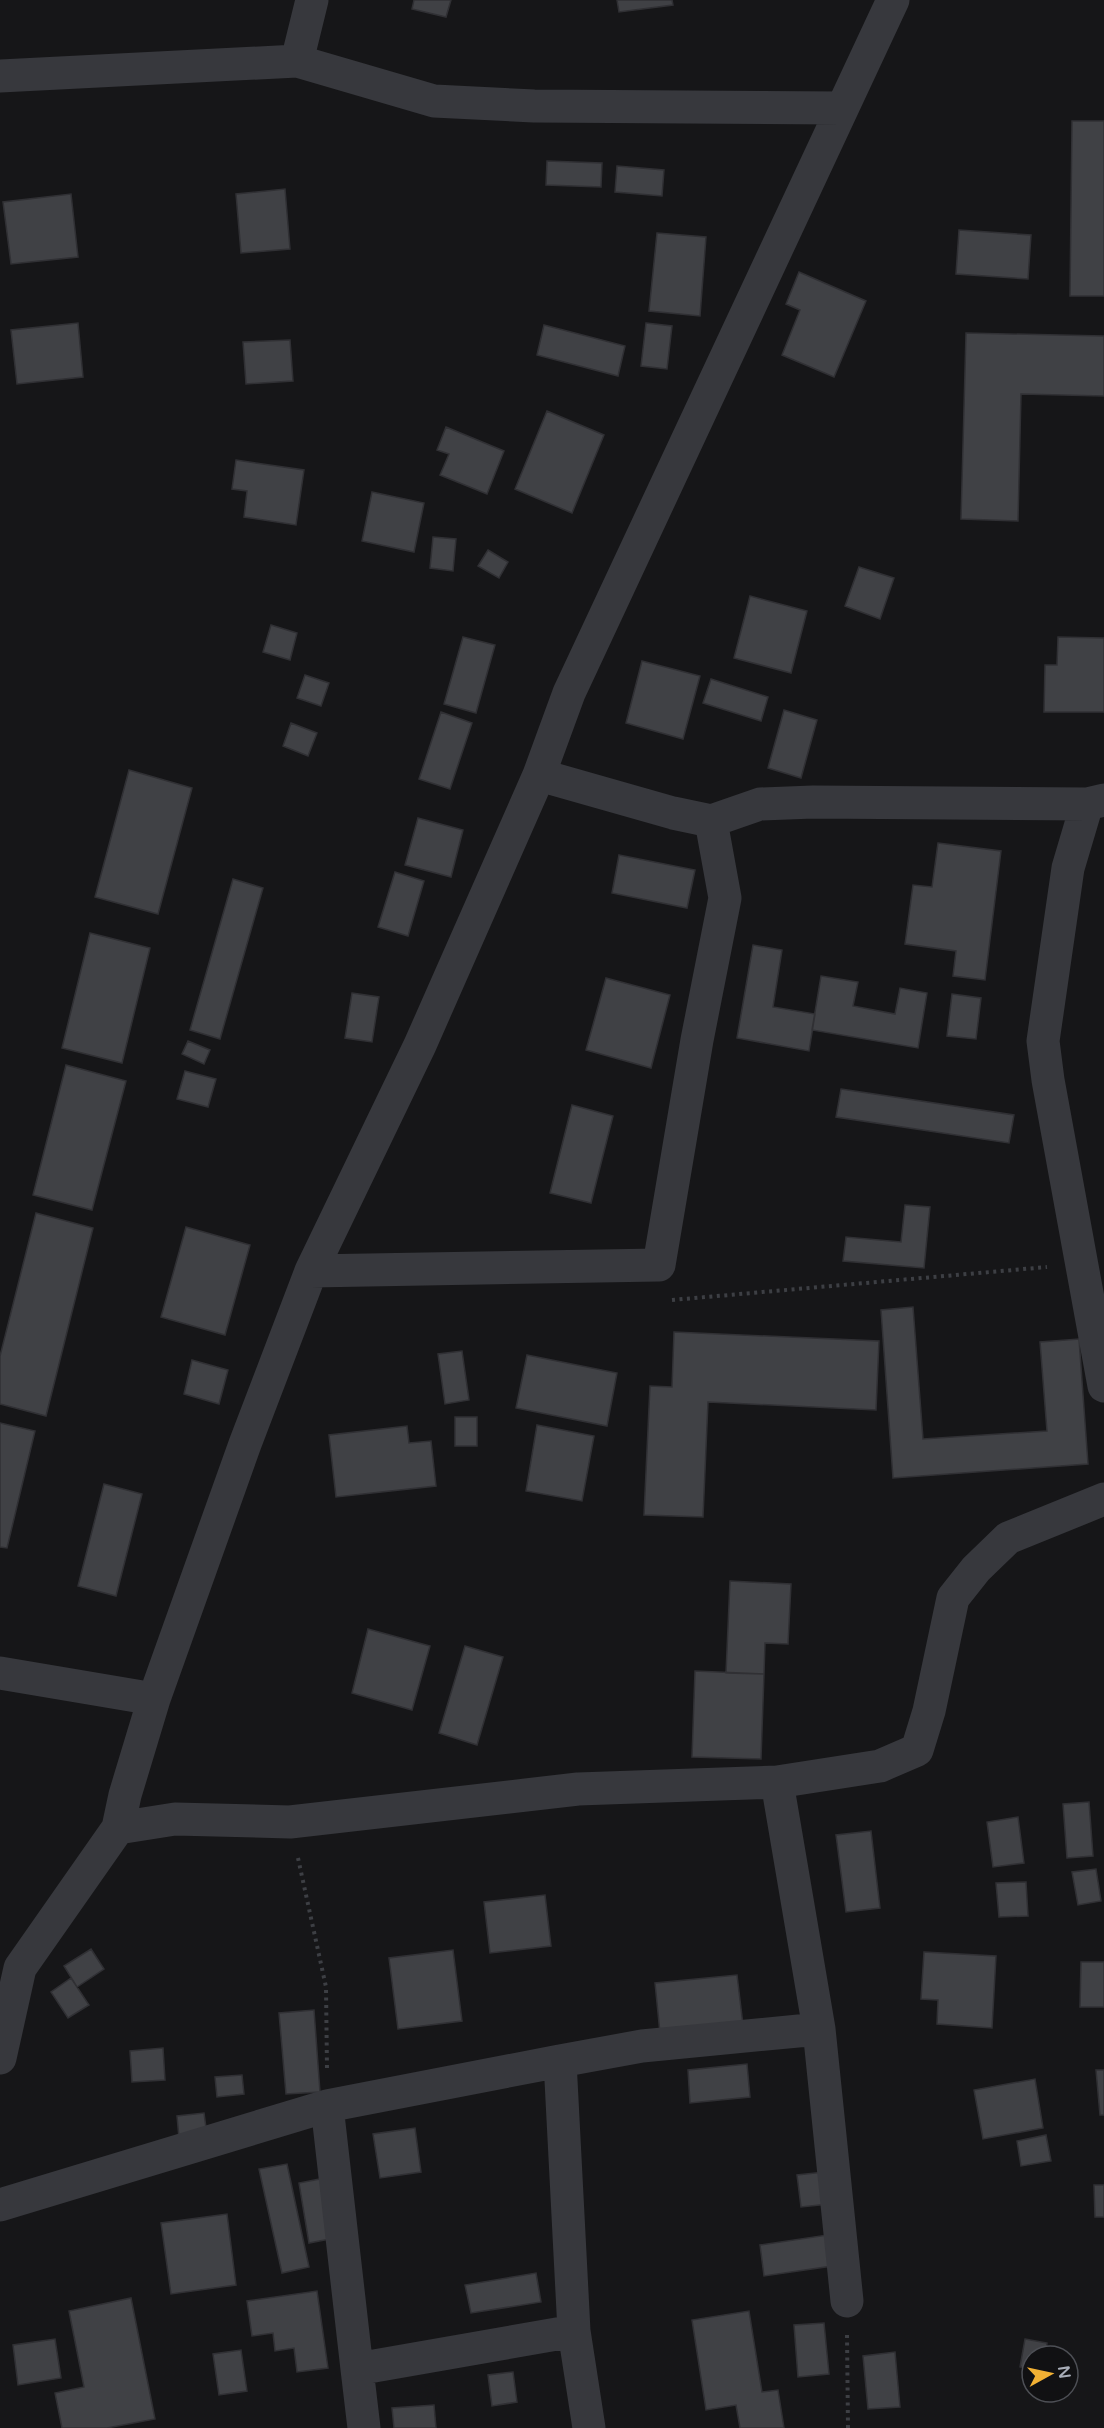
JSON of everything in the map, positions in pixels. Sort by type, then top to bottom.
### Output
[{"type":"street","points":[[297,61],[312,0]]},
{"type":"street","points":[[0,2058],[20,1968],[118,1828],[125,1795],[154,1699],[245,1444],[311,1271],[420,1045],[539,775],[569,693],[893,0]]},
{"type":"street","points":[[0,76],[297,61],[434,101],[534,106],[842,108]]},
{"type":"street","points":[[539,775],[674,813],[711,821],[760,804],[1095,802],[1068,868],[1043,1041],[1048,1080],[1104,1386]]},
{"type":"street","points":[[311,1271],[659,1265],[697,1040],[725,898],[711,821]]},
{"type":"street","points":[[118,1828],[175,1819],[290,1822],[578,1789],[777,1782],[880,1766],[917,1750],[929,1712],[953,1598],[976,1569],[1008,1538],[1104,1499]]},
{"type":"street","points":[[0,1673],[154,1699]]},
{"type":"street","points":[[777,1782],[819,2029],[847,2301]]},
{"type":"street","points":[[0,2205],[327,2106],[642,2046],[819,2029]]},
{"type":"street","points":[[560,2061],[574,2331],[589,2428]]},
{"type":"street","points":[[327,2106],[364,2428]]},
{"type":"street","points":[[357,2369],[574,2331]]},
{"type":"path","points":[[659,1265],[659,1301],[1082,1264]]},
{"type":"path","points":[[290,1822],[326,1987],[327,2106]]},
{"type":"path","points":[[847,2301],[848,2428]]},
{"type":"building","points":[[414,0],[451,0],[446,17],[412,9]]},
{"type":"building","points":[[617,0],[672,0],[673,5],[619,12]]},
{"type":"building","points":[[1072,121],[1104,121],[1104,296],[1070,296]]},
{"type":"building","points":[[547,161],[602,163],[601,187],[546,185]]},
{"type":"building","points":[[617,166],[664,170],[662,196],[615,192]]},
{"type":"building","points":[[285,189],[290,249],[241,253],[236,194]]},
{"type":"building","points":[[71,194],[78,257],[11,264],[3,202]]},
{"type":"building","points":[[959,230],[1031,235],[1028,279],[956,274]]},
{"type":"building","points":[[657,233],[706,237],[700,316],[649,311]]},
{"type":"building","points":[[799,272],[866,301],[834,377],[782,355],[800,310],[786,304]]},
{"type":"building","points":[[78,323],[83,377],[17,384],[11,330]]},
{"type":"building","points":[[646,323],[672,326],[667,369],[641,366]]},
{"type":"building","points":[[544,325],[625,346],[618,376],[537,355]]},
{"type":"building","points":[[966,333],[1104,336],[1104,396],[1021,394],[1018,521],[961,519]]},
{"type":"building","points":[[290,340],[293,381],[246,384],[243,342]]},
{"type":"building","points":[[547,411],[604,435],[572,513],[515,489]]},
{"type":"building","points":[[446,427],[504,451],[487,494],[440,475],[449,454],[437,450]]},
{"type":"building","points":[[236,460],[304,470],[296,525],[244,517],[247,491],[232,489]]},
{"type":"building","points":[[372,492],[424,503],[414,552],[362,541]]},
{"type":"building","points":[[433,537],[456,539],[453,571],[430,568]]},
{"type":"building","points":[[488,550],[508,562],[499,578],[478,566]]},
{"type":"building","points":[[859,567],[894,578],[880,619],[845,606]]},
{"type":"building","points":[[750,596],[807,611],[791,673],[734,658]]},
{"type":"building","points":[[271,625],[297,633],[290,660],[263,652]]},
{"type":"building","points":[[463,637],[495,645],[476,713],[444,704]]},
{"type":"building","points":[[1058,637],[1104,638],[1104,712],[1044,712],[1045,665],[1057,665]]},
{"type":"building","points":[[642,661],[700,676],[683,739],[626,723]]},
{"type":"building","points":[[305,675],[329,683],[321,706],[297,698]]},
{"type":"building","points":[[711,679],[768,697],[761,721],[703,703]]},
{"type":"building","points":[[784,710],[817,720],[801,778],[768,768]]},
{"type":"building","points":[[441,712],[472,723],[450,789],[419,779]]},
{"type":"building","points":[[291,723],[317,733],[308,756],[283,746]]},
{"type":"building","points":[[129,770],[192,788],[158,914],[95,897]]},
{"type":"building","points":[[418,818],[463,830],[451,877],[405,865]]},
{"type":"building","points":[[938,843],[1001,851],[985,980],[953,976],[956,951],[905,944],[913,885],[932,887]]},
{"type":"building","points":[[619,855],[695,870],[687,908],[612,893]]},
{"type":"building","points":[[395,872],[424,881],[408,936],[378,927]]},
{"type":"building","points":[[233,879],[263,888],[220,1039],[190,1030]]},
{"type":"building","points":[[90,933],[150,948],[122,1063],[62,1048]]},
{"type":"building","points":[[753,945],[782,950],[773,1007],[815,1014],[809,1051],[737,1038]]},
{"type":"building","points":[[821,976],[858,982],[853,1006],[895,1014],[900,988],[927,993],[918,1048],[812,1030]]},
{"type":"building","points":[[606,978],[670,995],[651,1068],[586,1050]]},
{"type":"building","points":[[352,993],[379,997],[372,1042],[345,1038]]},
{"type":"building","points":[[952,994],[981,998],[976,1039],[947,1036]]},
{"type":"building","points":[[188,1041],[210,1050],[204,1064],[182,1054]]},
{"type":"building","points":[[66,1065],[126,1081],[92,1210],[33,1195]]},
{"type":"building","points":[[185,1071],[216,1079],[208,1107],[177,1099]]},
{"type":"building","points":[[841,1089],[1014,1115],[1009,1143],[836,1117]]},
{"type":"building","points":[[572,1105],[613,1116],[591,1203],[550,1193]]},
{"type":"building","points":[[905,1205],[930,1207],[924,1268],[843,1261],[846,1237],[901,1242]]},
{"type":"building","points":[[36,1213],[93,1228],[46,1416],[0,1404],[0,1356]]},
{"type":"building","points":[[186,1227],[250,1245],[225,1335],[161,1317]]},
{"type":"building","points":[[913,1307],[923,1439],[1047,1431],[1040,1342],[1079,1339],[1088,1464],[893,1478],[881,1310]]},
{"type":"building","points":[[674,1332],[879,1341],[876,1410],[708,1402],[703,1517],[644,1515],[650,1386],[672,1387]]},
{"type":"building","points":[[462,1351],[469,1400],[445,1404],[438,1354]]},
{"type":"building","points":[[527,1355],[617,1373],[607,1426],[516,1408]]},
{"type":"building","points":[[192,1360],[228,1370],[219,1404],[184,1394]]},
{"type":"building","points":[[455,1417],[477,1417],[477,1446],[455,1446]]},
{"type":"building","points":[[0,1423],[35,1431],[7,1548],[0,1547]]},
{"type":"building","points":[[537,1425],[594,1436],[582,1501],[526,1491]]},
{"type":"building","points":[[407,1426],[409,1443],[431,1441],[436,1486],[336,1497],[329,1435]]},
{"type":"building","points":[[104,1484],[142,1494],[116,1596],[78,1586]]},
{"type":"building","points":[[730,1581],[791,1584],[788,1644],[765,1643],[764,1674],[726,1673]]},
{"type":"building","points":[[368,1629],[430,1646],[412,1710],[352,1693]]},
{"type":"building","points":[[465,1646],[503,1657],[477,1745],[439,1733]]},
{"type":"building","points":[[695,1671],[764,1674],[761,1759],[692,1757]]},
{"type":"building","points":[[1089,1802],[1093,1856],[1067,1858],[1063,1804]]},
{"type":"building","points":[[1018,1817],[1024,1863],[993,1867],[987,1822]]},
{"type":"building","points":[[871,1831],[880,1908],[846,1912],[836,1835]]},
{"type":"building","points":[[1096,1869],[1101,1901],[1078,1905],[1072,1872]]},
{"type":"building","points":[[1026,1882],[1028,1916],[999,1917],[996,1883]]},
{"type":"building","points":[[545,1895],[551,1946],[490,1953],[484,1902]]},
{"type":"building","points":[[91,1949],[104,1969],[77,1987],[64,1966]]},
{"type":"building","points":[[453,1950],[462,2021],[398,2029],[389,1958]]},
{"type":"building","points":[[924,1952],[996,1956],[992,2028],[937,2024],[938,2000],[921,1999]]},
{"type":"building","points":[[1081,1962],[1104,1962],[1104,2007],[1080,2007]]},
{"type":"building","points":[[737,1975],[743,2025],[660,2033],[655,1983]]},
{"type":"building","points":[[71,1978],[89,2005],[68,2018],[51,1992]]},
{"type":"building","points":[[314,2010],[320,2092],[286,2094],[279,2013]]},
{"type":"building","points":[[163,2048],[165,2080],[132,2082],[130,2051]]},
{"type":"building","points":[[747,2064],[750,2097],[690,2103],[688,2070]]},
{"type":"building","points":[[1096,2070],[1104,2070],[1104,2115],[1100,2115]]},
{"type":"building","points":[[242,2075],[244,2094],[217,2097],[215,2077]]},
{"type":"building","points":[[1035,2079],[1043,2128],[983,2139],[974,2090]]},
{"type":"building","points":[[204,2113],[207,2135],[179,2138],[177,2116]]},
{"type":"building","points":[[415,2128],[421,2172],[380,2178],[373,2134]]},
{"type":"building","points":[[1046,2135],[1051,2161],[1021,2166],[1017,2141]]},
{"type":"building","points":[[287,2164],[309,2267],[282,2273],[259,2169]]},
{"type":"building","points":[[824,2172],[829,2204],[801,2207],[797,2175]]},
{"type":"building","points":[[325,2178],[335,2238],[309,2243],[299,2183]]},
{"type":"building","points":[[1094,2185],[1104,2185],[1104,2217],[1095,2217]]},
{"type":"building","points":[[227,2214],[236,2285],[171,2294],[161,2223]]},
{"type":"building","points":[[834,2234],[839,2265],[764,2276],[760,2245]]},
{"type":"building","points":[[536,2273],[541,2302],[471,2313],[465,2285]]},
{"type":"building","points":[[317,2291],[328,2368],[297,2372],[294,2348],[275,2351],[273,2333],[252,2336],[247,2301]]},
{"type":"building","points":[[131,2298],[155,2419],[107,2428],[62,2428],[55,2393],[84,2387],[69,2311]]},
{"type":"building","points":[[749,2311],[762,2392],[778,2390],[784,2428],[740,2428],[736,2405],[706,2410],[692,2320]]},
{"type":"building","points":[[824,2323],[829,2374],[798,2377],[794,2325]]},
{"type":"building","points":[[55,2339],[61,2378],[18,2385],[13,2345]]},
{"type":"building","points":[[1025,2339],[1047,2343],[1047,2344],[1024,2344]]},
{"type":"building","points":[[241,2350],[247,2391],[219,2395],[213,2354]]},
{"type":"building","points":[[895,2352],[900,2407],[868,2409],[863,2356]]},
{"type":"building","points":[[513,2372],[517,2402],[492,2406],[488,2375]]},
{"type":"building","points":[[434,2405],[436,2428],[394,2428],[392,2408]]}]
